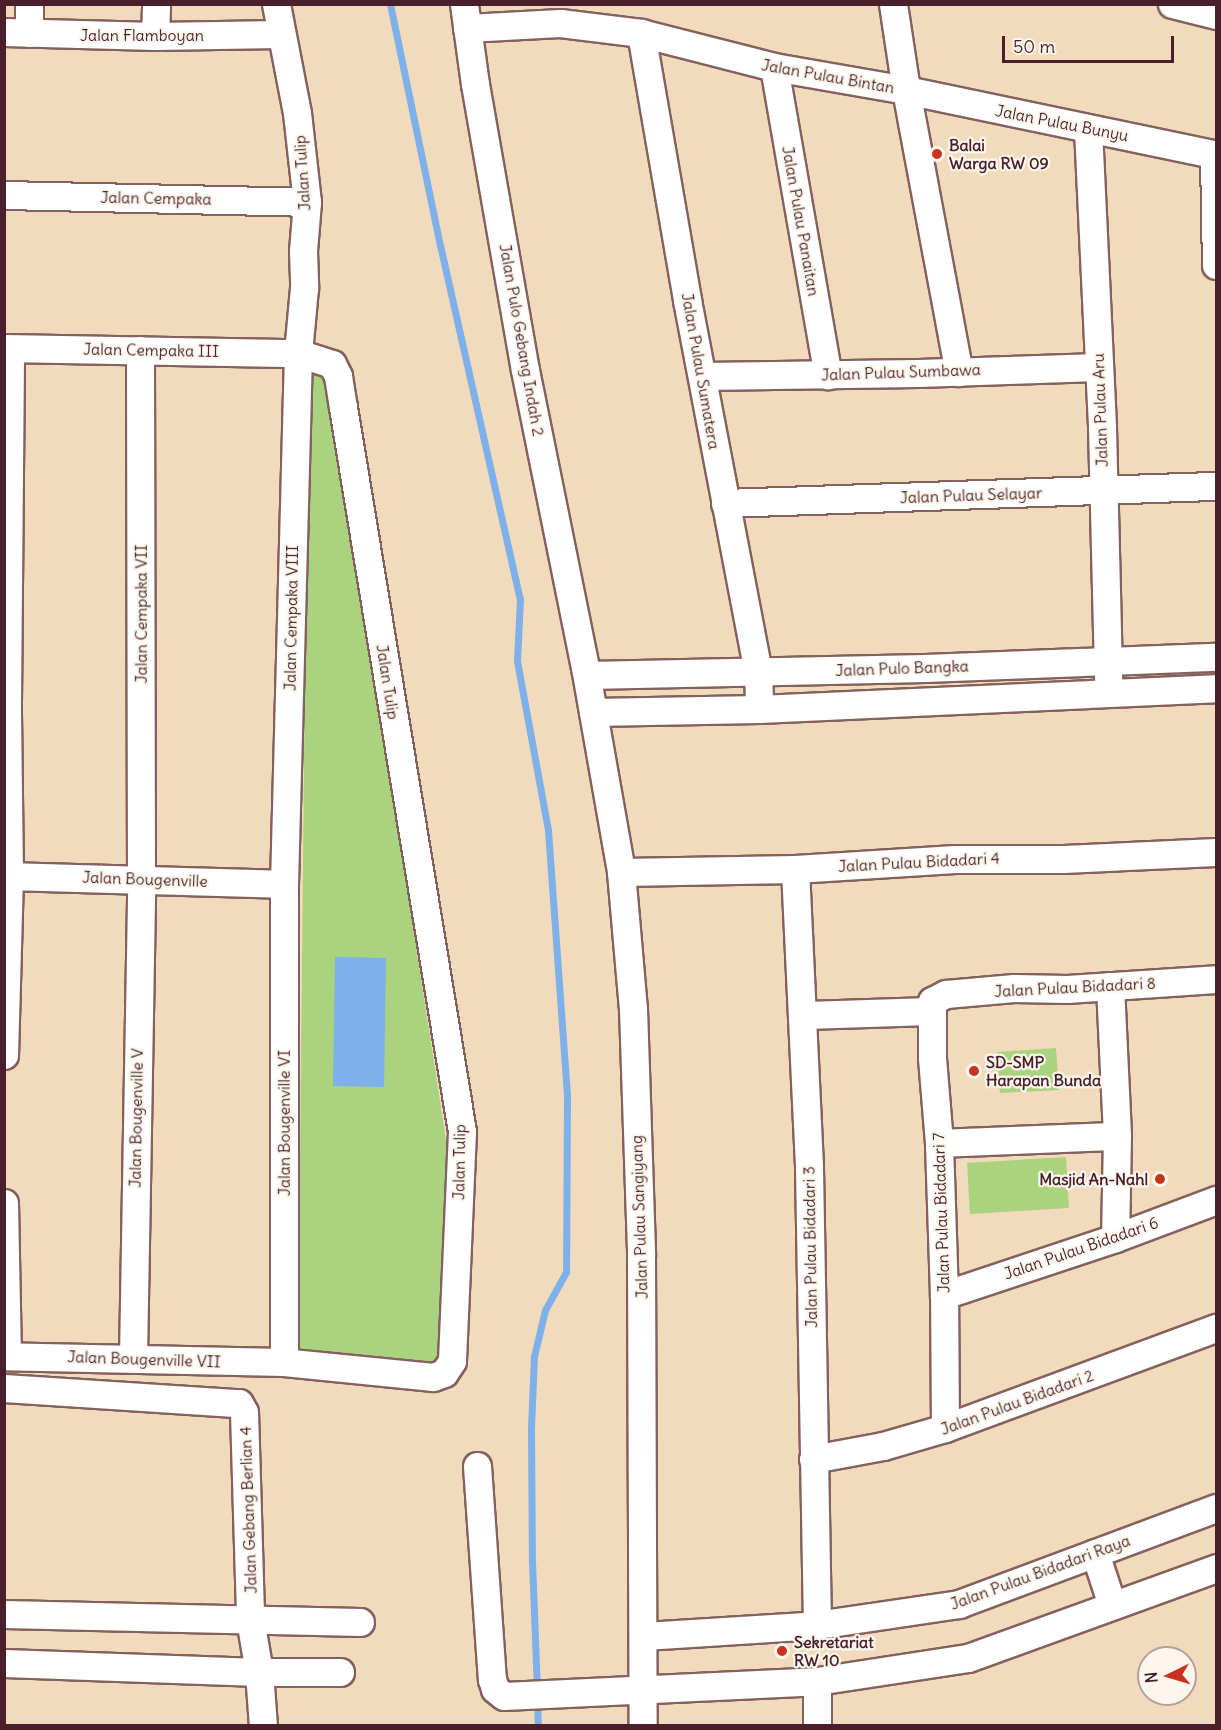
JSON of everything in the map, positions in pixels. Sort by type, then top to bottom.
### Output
[{"type":"street","points":[[17,32],[29,4]]},
{"type":"street","points":[[155,36],[156,4]]},
{"type":"street","name":"Jalan Tulip","points":[[276,4],[297,113],[307,202],[303,251],[304,288],[298,353],[332,364],[338,376],[462,1131],[452,1361],[444,1373],[433,1377]]},
{"type":"street","points":[[893,4],[906,90]]},
{"type":"street","points":[[1172,4],[1216,15]]},
{"type":"street","name":"Jalan Pulau Bintan","points":[[466,16],[560,23],[641,33],[774,67],[906,90],[959,372]]},
{"type":"street","name":"Jalan Pulo Gebang Indah 2","points":[[466,16],[475,84],[525,370],[593,712]]},
{"type":"street","name":"Jalan Flamboyan","points":[[17,32],[155,36],[280,34]]},
{"type":"street","name":"Jalan Pulau Sumatera","points":[[641,33],[725,503],[758,672],[759,709]]},
{"type":"street","name":"Jalan Pulau Panaitan","points":[[774,67],[828,375]]},
{"type":"street","name":"Jalan Pulau Bunyu","points":[[906,90],[1215,155]]},
{"type":"street","name":"Jalan Pulau Aru","points":[[1088,129],[1109,693]]},
{"type":"street","points":[[1215,155],[1216,265]]},
{"type":"street","name":"Jalan Cempaka","points":[[4,195],[307,202]]},
{"type":"street","points":[[4,1055],[7,876],[7,349]]},
{"type":"street","name":"Jalan Cempaka III","points":[[7,349],[298,353]]},
{"type":"street","name":"Jalan Cempaka VII","points":[[140,350],[141,879]]},
{"type":"street","name":"Jalan Cempaka VIII","points":[[285,884],[298,353]]},
{"type":"street","name":"Jalan Pulau Sumbawa","points":[[703,376],[828,375],[1098,367]]},
{"type":"street","name":"Jalan Pulau Selayar","points":[[725,503],[1216,486]]},
{"type":"street","name":"Jalan Pulo Bangka","points":[[587,675],[1108,663],[1216,657]]},
{"type":"street","name":"Jalan Pulo Bangka","points":[[593,712],[759,709],[1216,688]]},
{"type":"street","name":"Jalan Pulau Sangiyang","points":[[593,712],[621,872],[633,1009],[641,1244],[643,1725]]},
{"type":"street","name":"Jalan Pulau Bidadari 4","points":[[621,872],[795,869],[955,859],[1063,859],[1216,852]]},
{"type":"street","name":"Jalan Pulau Bidadari 3","points":[[795,869],[804,1015],[809,1168],[817,1625]]},
{"type":"street","name":"Jalan Bougenville","points":[[7,876],[285,884]]},
{"type":"street","name":"Jalan Bougenville V","points":[[133,1358],[141,879]]},
{"type":"street","name":"Jalan Bougenville VI","points":[[284,1362],[285,884]]},
{"type":"street","name":"Jalan Pulau Bidadari 8","points":[[804,1015],[933,1004],[946,994],[1014,988],[1067,989],[1216,979]]},
{"type":"street","points":[[1110,986],[1117,1136],[1115,1238]]},
{"type":"street","name":"Jalan Pulau Bidadari 7","points":[[933,1004],[944,1295],[945,1428]]},
{"type":"street","points":[[939,1143],[1117,1136]]},
{"type":"street","name":"Jalan Pulau Bidadari 6","points":[[944,1295],[1115,1238],[1216,1200]]},
{"type":"street","points":[[4,1203],[6,1356]]},
{"type":"street","name":"Jalan Pulau Bidadari 2","points":[[813,1459],[875,1448],[945,1428],[1216,1328]]},
{"type":"street","name":"Jalan Bougenville VII","points":[[6,1356],[284,1362],[433,1377]]},
{"type":"street","name":"Jalan Gebang Berlian 4","points":[[4,1388],[239,1402],[244,1412],[250,1619],[259,1672],[263,1725]]},
{"type":"street","points":[[477,1466],[492,1679],[495,1689],[504,1696],[817,1681],[968,1658],[1216,1568]]},
{"type":"street","name":"Jalan Pulau Bidadari Raya","points":[[644,1636],[817,1625],[959,1604],[1216,1508]]},
{"type":"street","points":[[1095,1553],[1112,1605]]},
{"type":"street","points":[[4,1614],[360,1622]]},
{"type":"street","points":[[4,1663],[259,1672],[340,1672]]},
{"type":"street","points":[[817,1681],[817,1725]]},
{"type":"green space","points":[[308,367],[327,369],[454,1192],[455,1364],[298,1357]]},
{"type":"green space","points":[[1056,1048],[1059,1090],[1000,1093],[997,1052]]},
{"type":"green space","points":[[1066,1157],[1069,1208],[970,1214],[967,1163]]},
{"type":"water","points":[[335,957],[386,958],[384,1087],[333,1086]]},
{"type":"waterway","points":[[390,4],[440,245],[520,599],[517,661],[548,830],[567,1095],[566,1272],[545,1310],[534,1356],[531,1429],[532,1561],[537,1690]]},
{"type":"waterway","points":[[537,1701],[538,1726]]},
{"type":"place","name":"Balai Warga RW 09","points":[[937,154]]},
{"type":"place","name":"SD-SMP Harapan Bunda","points":[[974,1071]]},
{"type":"place","name":"Masjid An-Nahl","points":[[1160,1179]]},
{"type":"place","name":"Sekretariat RW 10","points":[[782,1651]]}]
